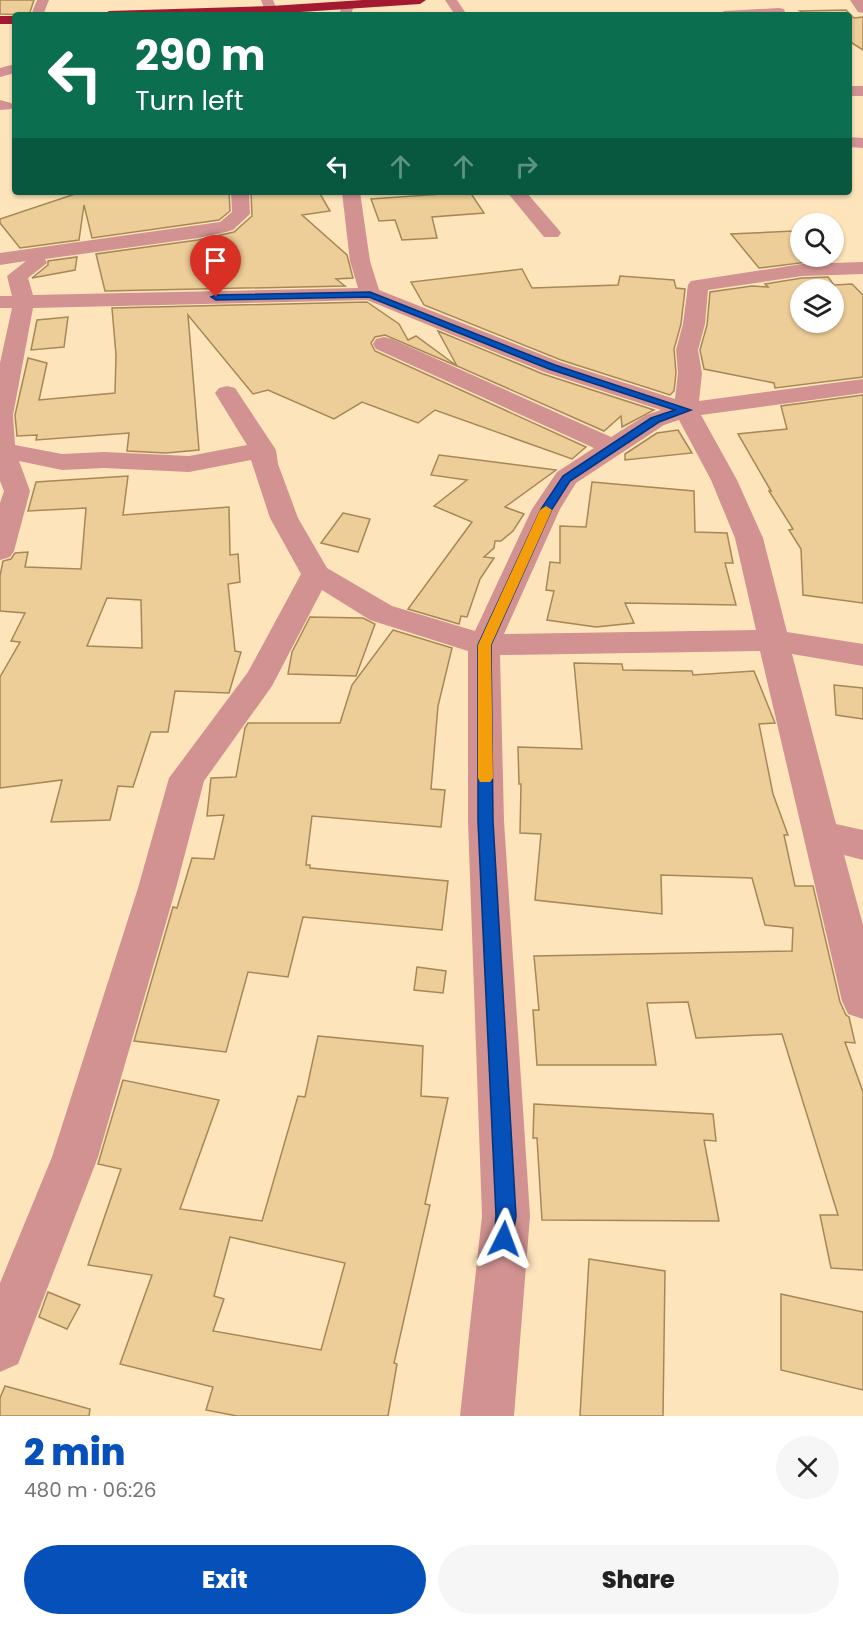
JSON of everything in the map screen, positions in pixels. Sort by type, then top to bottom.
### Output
[{"type":"highway","points":[[157,12],[269,5],[346,10],[420,0]]},
{"type":"street","points":[[762,0],[778,12]]},
{"type":"street","points":[[856,0],[863,9]]},
{"type":"street","points":[[0,259],[198,232],[226,226],[241,214],[240,195]]},
{"type":"street","points":[[351,195],[360,261],[370,294]]},
{"type":"street","points":[[519,195],[551,233]]},
{"type":"street","points":[[0,550],[17,491],[2,450],[1,415],[24,302],[18,276],[37,263],[34,255]]},
{"type":"street","points":[[863,268],[802,270],[698,285],[694,324],[687,350],[690,374],[686,410],[724,480],[749,538],[820,835],[863,1001]]},
{"type":"street","points":[[0,302],[101,303],[239,296],[370,294],[552,367],[686,410]]},
{"type":"street","points":[[384,344],[612,447]]},
{"type":"street","points":[[487,1416],[506,1216],[486,821],[484,645],[546,509],[566,478],[655,420],[686,410],[863,386]]},
{"type":"street","points":[[227,393],[263,450],[265,464],[285,518],[316,574],[381,613],[484,645],[773,640],[863,655]]},
{"type":"street","points":[[2,450],[62,462],[104,460],[189,464],[263,450]]},
{"type":"street","points":[[0,1346],[75,1157],[157,888],[187,778],[261,678],[316,574]]},
{"type":"street","points":[[820,835],[863,845]]},
{"type":"building","points":[[0,0],[34,0],[30,12],[0,14]]},
{"type":"building","points":[[846,10],[848,12],[802,12],[800,11]]},
{"type":"building","points":[[852,16],[854,18],[863,17],[863,50],[852,43]]},
{"type":"building","points":[[72,195],[229,195],[230,211],[219,220],[92,238],[84,205],[79,240],[20,248],[0,223],[0,219]]},
{"type":"building","points":[[251,195],[321,195],[330,211],[302,215],[347,255],[353,278],[336,279],[345,286],[105,291],[96,254],[198,240],[234,232],[252,216]]},
{"type":"building","points":[[472,195],[484,213],[432,217],[437,238],[402,240],[395,220],[379,221],[371,199]]},
{"type":"building","points":[[790,231],[790,264],[759,268],[731,234]]},
{"type":"building","points":[[77,257],[75,270],[32,278],[48,265],[48,261]]},
{"type":"building","points":[[522,269],[532,288],[618,285],[620,276],[674,280],[676,288],[685,289],[681,324],[674,349],[676,373],[674,391],[670,395],[561,360],[424,305],[411,282]]},
{"type":"building","points":[[828,277],[830,279],[796,279]]},
{"type":"building","points":[[790,280],[790,333],[844,333],[844,284],[852,284],[863,295],[863,377],[775,388],[774,383],[704,369],[700,350],[707,325],[710,292],[752,286],[768,287],[765,284]]},
{"type":"building","points":[[367,302],[399,324],[408,340],[416,336],[457,366],[385,335],[375,337],[371,343],[375,351],[586,447],[572,459],[435,410],[418,423],[362,402],[334,419],[268,390],[253,394],[188,315],[199,450],[166,453],[127,451],[129,433],[36,440],[37,435],[17,436],[15,415],[28,358],[47,363],[39,400],[115,393],[116,355],[112,308]]},
{"type":"building","points":[[68,317],[64,347],[31,350],[37,320]]},
{"type":"building","points":[[438,331],[543,374],[654,410],[622,427],[621,416],[604,431],[457,366]]},
{"type":"building","points":[[863,395],[863,603],[803,595],[801,549],[789,530],[793,529],[738,434],[787,429],[781,406]]},
{"type":"building","points":[[678,430],[692,453],[625,460],[625,454],[657,433]]},
{"type":"building","points":[[439,455],[556,470],[505,507],[524,514],[513,531],[501,541],[495,541],[494,548],[484,557],[494,558],[480,579],[467,617],[461,616],[459,624],[408,609],[472,522],[434,506],[467,480],[431,475]]},
{"type":"building","points":[[128,476],[123,515],[229,507],[230,555],[238,554],[240,582],[228,584],[235,651],[241,652],[229,693],[175,691],[168,732],[151,732],[133,787],[118,786],[110,820],[51,822],[62,780],[0,788],[0,677],[20,642],[11,641],[25,613],[0,611],[0,576],[3,561],[11,559],[15,553],[28,552],[25,567],[81,569],[86,508],[28,511],[36,482]],"holes":[[[107,598],[141,600],[142,648],[87,646]]]},
{"type":"building","points":[[592,482],[694,491],[695,532],[727,533],[733,563],[725,563],[736,605],[625,603],[634,623],[596,627],[547,620],[554,591],[546,590],[550,562],[560,563],[560,526],[586,527]]},
{"type":"building","points":[[343,513],[370,519],[358,552],[321,543]]},
{"type":"building","points":[[310,617],[363,618],[375,624],[356,676],[288,674],[292,652]]},
{"type":"building","points":[[393,630],[452,648],[438,706],[431,789],[445,790],[441,827],[312,816],[306,865],[310,865],[310,868],[448,881],[442,930],[303,917],[288,977],[248,972],[226,1052],[134,1041],[173,907],[177,908],[192,858],[214,859],[224,815],[207,816],[211,778],[236,777],[245,728],[248,723],[340,723],[352,685]]},
{"type":"building","points":[[574,663],[622,664],[623,670],[692,671],[693,675],[754,671],[775,723],[759,724],[773,794],[788,835],[784,835],[795,886],[813,886],[840,1002],[849,1017],[855,1043],[845,1042],[863,1092],[863,1270],[831,1268],[820,1215],[838,1215],[782,1034],[696,1038],[688,1002],[647,1003],[656,1065],[537,1065],[533,1010],[539,1010],[534,956],[792,951],[793,928],[765,925],[752,878],[661,875],[662,914],[535,900],[541,834],[520,833],[521,784],[519,784],[518,747],[582,749]]},
{"type":"building","points":[[834,685],[863,688],[863,719],[836,715]]},
{"type":"building","points":[[417,967],[446,971],[443,993],[414,990]]},
{"type":"building","points":[[318,1036],[423,1046],[421,1096],[448,1098],[425,1204],[430,1205],[394,1363],[397,1364],[388,1416],[237,1416],[206,1410],[213,1387],[120,1364],[152,1275],[88,1265],[121,1169],[98,1164],[123,1080],[219,1100],[180,1209],[262,1221],[298,1096],[305,1097]],"holes":[[[230,1237],[345,1263],[321,1350],[213,1331],[224,1299],[214,1296]]]},
{"type":"building","points":[[534,1104],[713,1114],[716,1141],[704,1140],[719,1221],[542,1220],[537,1138],[533,1138]]},
{"type":"building","points":[[589,1259],[665,1271],[663,1416],[580,1416]]},
{"type":"building","points":[[48,1292],[80,1305],[67,1329],[39,1317]]},
{"type":"building","points":[[781,1294],[863,1312],[863,1390],[781,1370]]},
{"type":"building","points":[[5,1386],[90,1409],[89,1416],[0,1416],[0,1398]]},
{"type":"slow traffic","points":[[485,778],[484,645],[546,510]]},
{"type":"route","points":[[216,297],[370,294],[552,367],[686,410],[655,420],[566,478],[546,509],[484,645],[486,821],[506,1216],[504,1239]]}]
